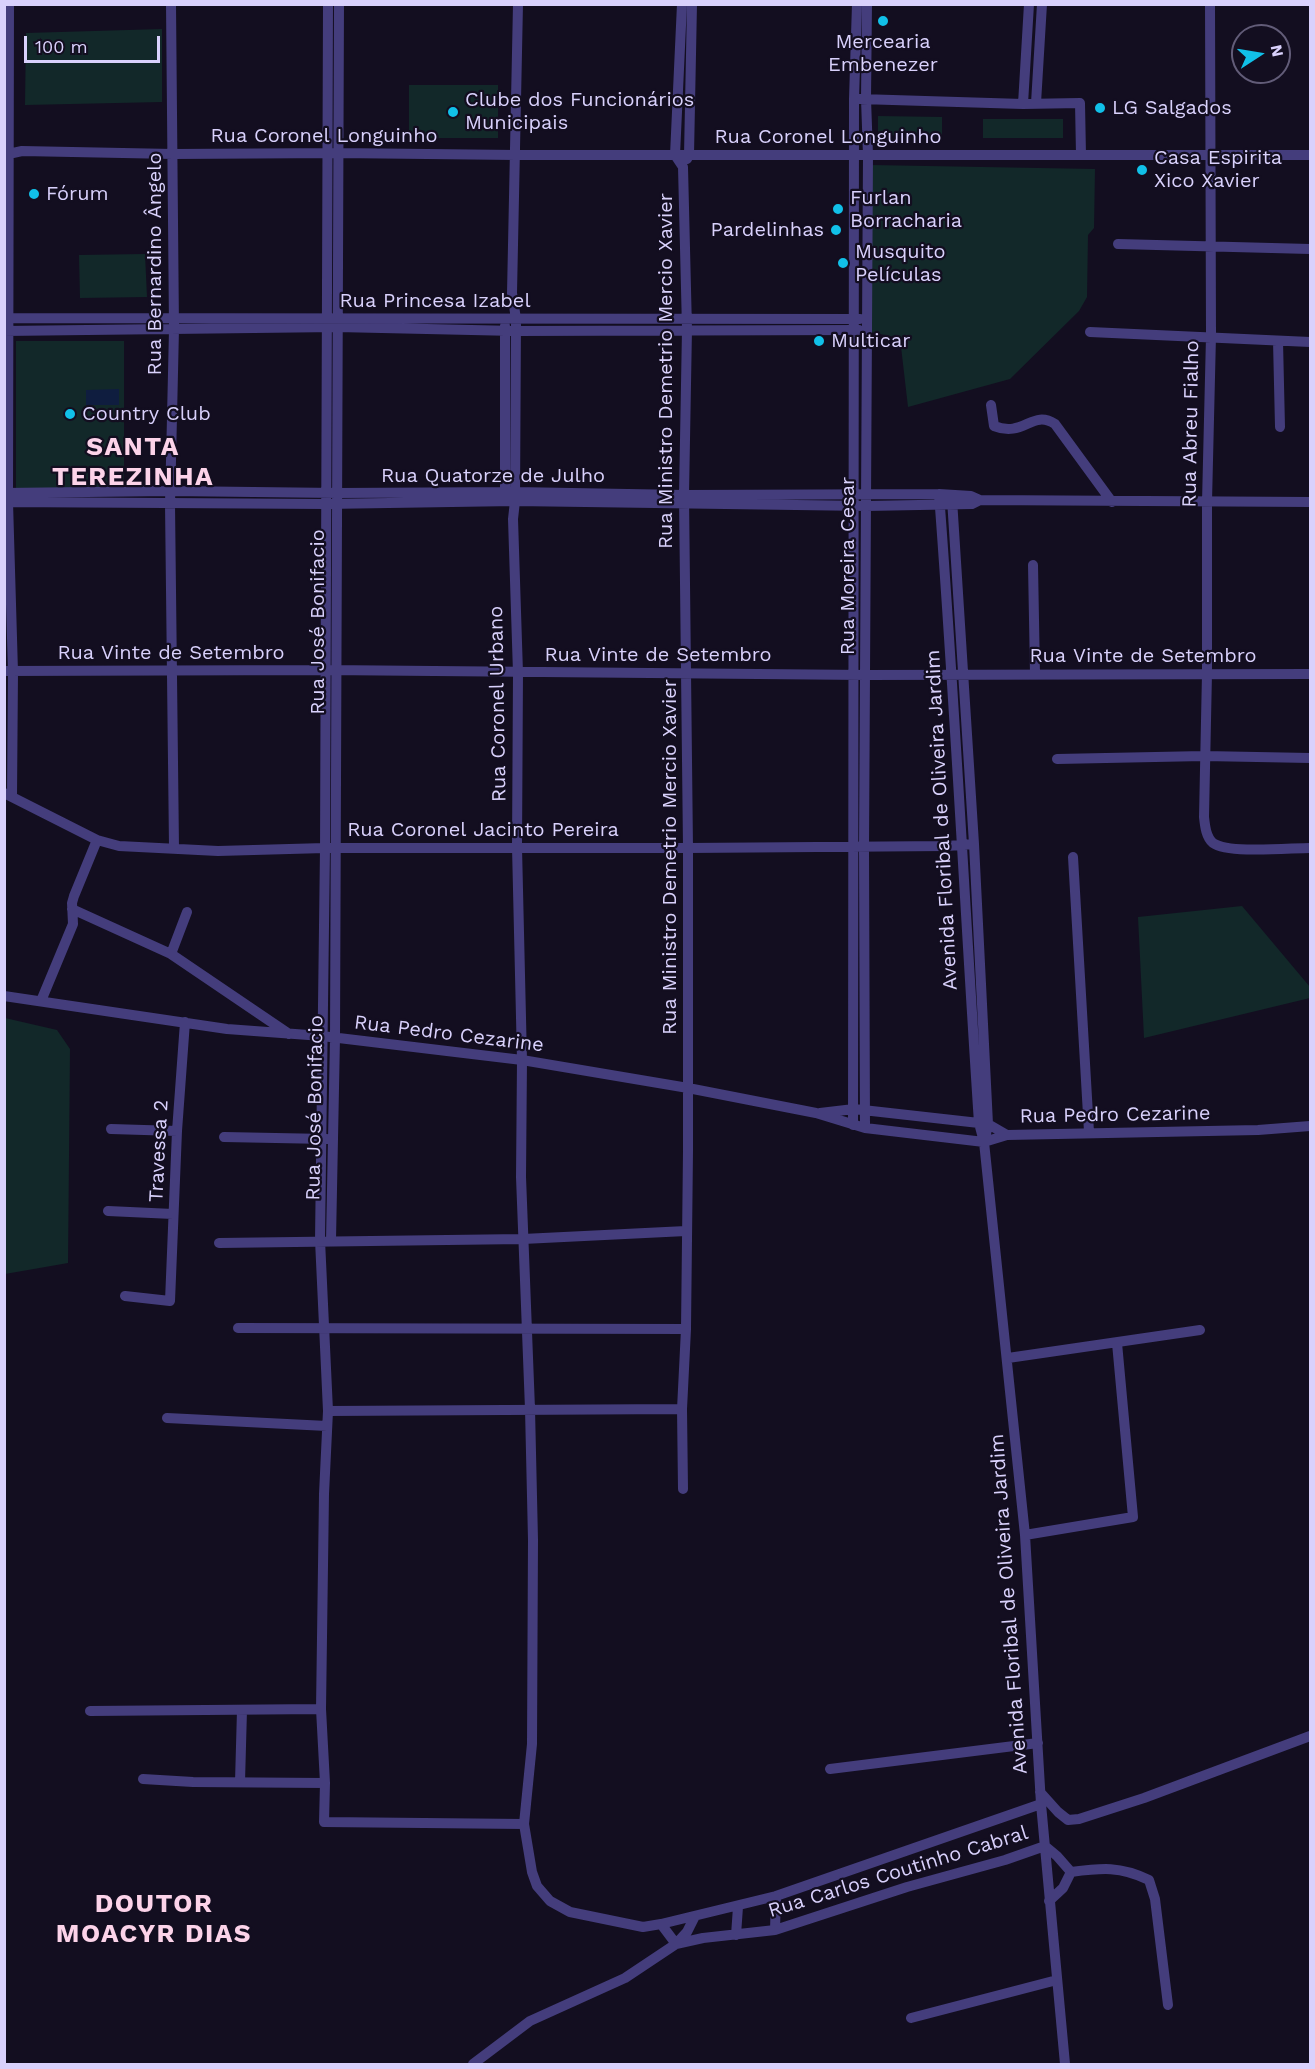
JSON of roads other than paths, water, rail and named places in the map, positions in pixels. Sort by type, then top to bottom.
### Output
[{"type":"street","points":[[8,795],[6,30],[9,4]]},
{"type":"street","name":"Rua Bernardino Ângelo","points":[[171,4],[174,324],[170,504],[174,848]]},
{"type":"street","name":"Rua José Bonifacio","points":[[328,4],[333,153]]},
{"type":"street","name":"Rua José Bonifacio","points":[[327,1138],[335,1038],[330,848],[330,670],[333,153],[339,4]]},
{"type":"street","name":"Rua Coronel Urbano","points":[[518,4],[510,497],[513,519],[518,673],[518,848],[522,1060],[520,1177],[533,1540],[532,1744],[524,1824],[534,1879],[537,1887],[550,1901],[570,1912],[643,1927],[667,1923]]},
{"type":"street","points":[[675,155],[682,4]]},
{"type":"street","name":"Rua Ministro Demetrio Mercio Xavier","points":[[682,167],[689,155],[692,4]]},
{"type":"street","name":"Rua Moreira Cesar","points":[[853,1125],[859,1109],[866,675],[866,500],[854,155],[857,4]]},
{"type":"street","name":"Rua Moreira Cesar","points":[[865,1128],[859,1109],[852,847],[853,500],[868,155],[867,4]]},
{"type":"street","points":[[1023,104],[1029,4]]},
{"type":"street","points":[[1036,103],[1042,4]]},
{"type":"street","name":"Rua Abreu Fialho","points":[[1210,4],[1211,336],[1204,817],[1206,833],[1213,843],[1228,849],[1311,848]]},
{"type":"street","points":[[854,99],[1023,104],[1080,103],[1081,155]]},
{"type":"street","name":"Rua Coronel Longuinho","points":[[7,150],[172,154],[1311,155]]},
{"type":"street","name":"Rua Ministro Demetrio Mercio Xavier","points":[[675,155],[682,167],[687,325],[684,500],[687,672],[688,1151],[686,1329],[682,1409],[683,1489]]},
{"type":"street","points":[[1118,244],[1311,249]]},
{"type":"street","name":"Rua Princesa Izabel","points":[[6,318],[174,324]]},
{"type":"street","name":"Rua Princesa Izabel","points":[[6,331],[174,324],[860,325]]},
{"type":"street","points":[[1090,332],[1311,342]]},
{"type":"street","points":[[1278,341],[1280,427]]},
{"type":"street","points":[[991,405],[994,426],[1003,429],[1013,429],[1038,418],[1047,419],[1054,424],[1112,502]]},
{"type":"street","name":"Rua Quatorze de Julho","points":[[6,498],[66,498],[108,492],[170,491],[278,492],[331,499]]},
{"type":"street","points":[[106,504],[108,492]]},
{"type":"street","points":[[220,504],[221,492]]},
{"type":"street","points":[[277,504],[278,492]]},
{"type":"street","name":"Rua Quatorze de Julho","points":[[66,498],[106,504],[277,504],[331,499],[476,497],[952,500],[971,496],[980,500],[1311,502]]},
{"type":"street","name":"Avenida Floribal de Oliveira Jardim","points":[[940,499],[952,673],[974,844],[984,1142],[1025,1535],[1044,1846],[1065,2064]]},
{"type":"street","name":"Avenida Floribal de Oliveira Jardim","points":[[952,500],[964,673],[965,775],[961,845],[983,1123]]},
{"type":"street","points":[[1033,565],[1035,674]]},
{"type":"street","points":[[946,589],[958,589]]},
{"type":"street","name":"Rua Vinte de Setembro","points":[[9,672],[330,670],[854,675],[1311,674]]},
{"type":"street","points":[[1057,759],[1204,756],[1311,758]]},
{"type":"street","name":"Rua Coronel Jacinto Pereira","points":[[8,795],[97,840],[119,846],[218,850],[864,847],[974,844]]},
{"type":"street","points":[[40,1002],[73,924],[74,896],[97,840]]},
{"type":"street","name":"Rua José Bonifacio","points":[[330,848],[322,1036],[327,1138],[324,1329],[327,1426],[321,1709],[325,1783],[324,1822],[524,1824]]},
{"type":"street","points":[[1073,857],[1089,1132]]},
{"type":"street","points":[[72,909],[171,954],[289,1034]]},
{"type":"street","points":[[171,954],[187,912]]},
{"type":"street","name":"Rua Pedro Cezarine","points":[[4,996],[227,1029],[322,1036],[522,1060],[688,1088],[816,1113],[865,1128],[984,1142]]},
{"type":"street","name":"Travessa 2","points":[[125,1296],[170,1302],[177,1131],[185,1022]]},
{"type":"street","name":"Rua Pedro Cezarine","points":[[816,1113],[859,1109],[983,1123],[1007,1135],[1311,1126]]},
{"type":"street","points":[[920,1135],[921,1116]]},
{"type":"street","points":[[111,1129],[177,1131]]},
{"type":"street","points":[[984,1142],[1007,1135]]},
{"type":"street","points":[[224,1137],[327,1138]]},
{"type":"street","points":[[108,1211],[173,1214]]},
{"type":"street","points":[[219,1243],[523,1239],[686,1231]]},
{"type":"street","points":[[238,1328],[686,1329]]},
{"type":"street","points":[[1008,1358],[1200,1330]]},
{"type":"street","points":[[1025,1535],[1133,1517],[1118,1343]]},
{"type":"street","points":[[327,1412],[682,1409]]},
{"type":"street","points":[[167,1418],[327,1426]]},
{"type":"street","points":[[90,1711],[321,1709]]},
{"type":"street","points":[[240,1782],[242,1710]]},
{"type":"street","points":[[667,1923],[776,1896],[1041,1798],[1068,1820],[1079,1819],[1144,1798],[1311,1736]]},
{"type":"street","points":[[830,1769],[1038,1743]]},
{"type":"street","points":[[143,1779],[325,1783]]},
{"type":"street","points":[[1044,1846],[1057,1856],[1071,1872]]},
{"type":"street","name":"Rua Carlos Coutinho Cabral","points":[[473,2064],[530,2021],[625,1978],[676,1944],[703,1938],[775,1930],[906,1887],[1005,1860],[1044,1846]]},
{"type":"street","points":[[1071,1872],[1109,1868],[1131,1872],[1149,1880],[1155,1899],[1168,2005]]},
{"type":"street","points":[[1049,1901],[1062,1888],[1071,1872]]},
{"type":"street","points":[[775,1930],[776,1896]]},
{"type":"street","points":[[736,1935],[738,1906]]},
{"type":"street","points":[[667,1923],[676,1944],[687,1932],[695,1916]]},
{"type":"street","points":[[667,1923],[687,1932]]},
{"type":"street","points":[[911,2018],[1057,1980]]},
{"type":"water","points":[[119,389],[119,405],[86,405],[86,390]]},
{"type":"place","name":"Mercearia Embenezer","points":[[883,21]]},
{"type":"place","name":"LG Salgados","points":[[1100,108]]},
{"type":"place","name":"Clube dos Funcionários Municipais","points":[[453,112]]},
{"type":"place","name":"Casa Espirita Xico Xavier","points":[[1142,170]]},
{"type":"place","name":"Fórum","points":[[34,194]]},
{"type":"place","name":"Furlan Borracharia","points":[[838,209]]},
{"type":"place","name":"Pardelinhas","points":[[836,230]]},
{"type":"place","name":"Musquito Películas","points":[[843,263]]},
{"type":"place","name":"Multicar","points":[[819,341]]},
{"type":"place","name":"Country Club","points":[[70,414]]},
{"type":"district","name":"SANTA TEREZINHA","points":[[133,462]]},
{"type":"district","name":"DOUTOR MOACYR DIAS","points":[[154,1918]]}]
